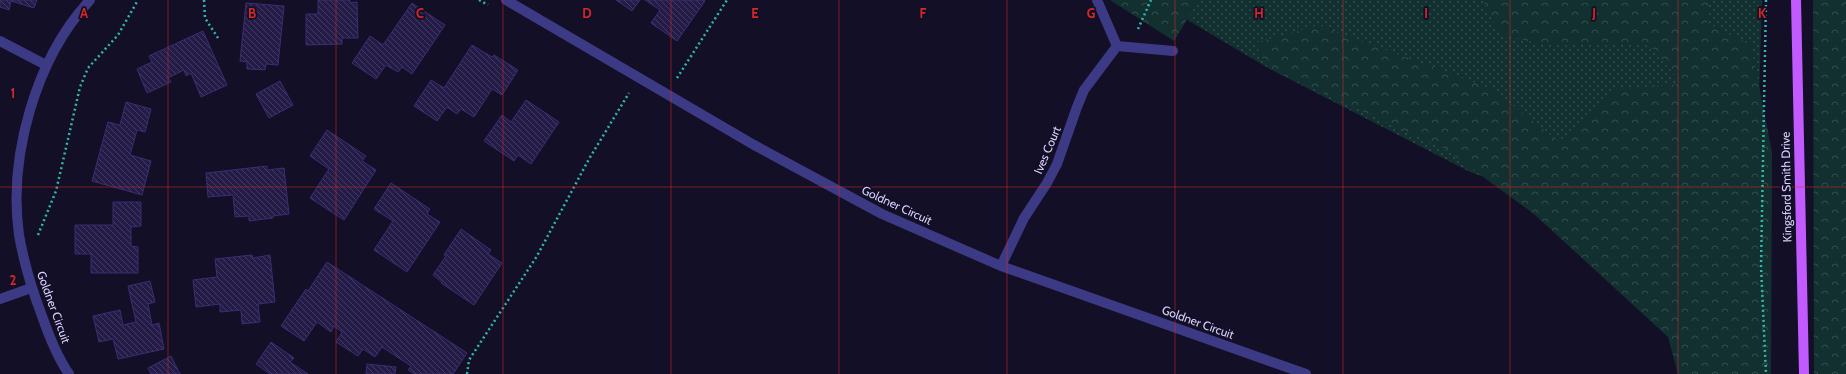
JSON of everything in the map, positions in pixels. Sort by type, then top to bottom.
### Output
[{"type":"main road","name":"Kingsford Smith Drive","points":[[1796,0],[1804,374]]},
{"type":"street","name":"Goldner Circuit","points":[[69,374],[50,338],[31,288],[19,234],[18,179],[25,124],[46,65],[81,10],[90,0]]},
{"type":"street","name":"Goldner Circuit","points":[[506,0],[754,145],[882,214],[1001,266],[1306,374]]},
{"type":"street","points":[[1097,0],[1117,46],[1173,51]]},
{"type":"street","points":[[0,41],[46,65]]},
{"type":"street","name":"Ives Court","points":[[1001,266],[1024,218],[1047,183],[1057,164],[1084,90],[1117,46]]},
{"type":"street","points":[[0,299],[31,288]]},
{"type":"path","points":[[37,237],[56,191],[80,87],[85,74],[88,68],[118,35],[138,0]]},
{"type":"path","points":[[204,0],[205,18],[218,38]]},
{"type":"path","points":[[670,96],[674,83],[727,0]]},
{"type":"path","points":[[1117,46],[1139,28],[1151,0]]},
{"type":"path","points":[[1766,0],[1761,266],[1766,374]]},
{"type":"path","points":[[467,374],[469,360],[537,256],[589,158],[631,89]]},
{"type":"green space","points":[[1110,0],[1199,0],[1174,41]]},
{"type":"green space","points":[[1154,0],[1762,0],[1757,163],[1592,216],[1470,172],[1268,68]]},
{"type":"green space","points":[[1483,0],[1709,0],[1707,23],[1751,45],[1772,152],[1771,374],[1678,374],[1668,337],[1534,214],[1445,149],[1268,68],[1254,43],[1319,25],[1492,89],[1561,143],[1617,89],[1682,84],[1649,44],[1539,44],[1499,33]]},
{"type":"green space","points":[[1813,0],[1846,0],[1846,374],[1814,374]]},
{"type":"building","points":[[0,0],[37,0],[34,8],[11,1],[9,10],[0,7]]},
{"type":"building","points":[[318,0],[350,0],[350,3],[357,2],[358,38],[342,38],[342,44],[306,45],[306,14],[318,14]]},
{"type":"building","points":[[616,0],[640,0],[632,11]]},
{"type":"building","points":[[645,0],[705,1],[677,41],[651,23],[660,10]]},
{"type":"building","points":[[246,3],[284,6],[278,65],[266,64],[265,70],[247,69],[247,62],[240,61]]},
{"type":"building","points":[[412,3],[445,25],[412,74],[402,67],[398,72],[386,65],[376,79],[352,63],[370,36],[383,45]]},
{"type":"building","points":[[203,31],[227,85],[201,97],[191,73],[186,76],[184,70],[168,78],[171,82],[147,93],[137,69],[152,62],[149,56]]},
{"type":"building","points":[[472,45],[492,57],[494,55],[518,70],[502,95],[492,89],[474,117],[461,109],[457,114],[447,107],[437,121],[414,106],[431,80],[444,88]]},
{"type":"building","points":[[280,81],[293,105],[269,118],[256,94]]},
{"type":"building","points":[[526,100],[559,122],[531,164],[518,155],[514,161],[484,141],[502,115],[511,122]]},
{"type":"building","points":[[126,102],[151,109],[145,132],[137,130],[130,155],[151,161],[142,195],[92,181],[108,122],[120,125]]},
{"type":"building","points":[[327,130],[366,156],[362,161],[376,170],[344,220],[310,198],[329,169],[310,156]]},
{"type":"building","points":[[267,166],[267,170],[284,168],[289,214],[249,221],[249,216],[235,217],[233,195],[208,197],[206,173]]},
{"type":"building","points":[[391,183],[430,209],[427,214],[440,222],[407,272],[374,250],[393,221],[374,209]]},
{"type":"building","points":[[113,202],[141,202],[141,226],[131,227],[131,246],[138,247],[138,273],[91,273],[91,254],[75,254],[75,225],[113,225]]},
{"type":"building","points":[[461,229],[491,250],[488,254],[502,263],[474,305],[441,283],[442,282],[433,275],[446,256],[444,255]]},
{"type":"building","points":[[252,255],[253,258],[270,255],[275,302],[258,304],[260,322],[242,324],[241,310],[220,312],[220,304],[196,307],[193,280],[217,277],[215,259]]},
{"type":"building","points":[[327,262],[467,353],[453,374],[415,374],[408,370],[411,366],[382,347],[375,357],[363,349],[358,356],[336,342],[342,332],[334,326],[331,332],[317,322],[304,341],[281,326],[306,289],[308,291]]},
{"type":"building","points":[[150,281],[155,302],[148,304],[152,325],[159,323],[164,349],[118,359],[113,339],[99,342],[93,316],[120,310],[123,325],[136,322],[128,286]]},
{"type":"building","points":[[271,342],[294,358],[290,362],[308,374],[270,374],[256,364]]},
{"type":"building","points":[[171,356],[180,374],[151,374],[148,368]]},
{"type":"building","points":[[367,364],[396,367],[395,374],[366,374]]}]
